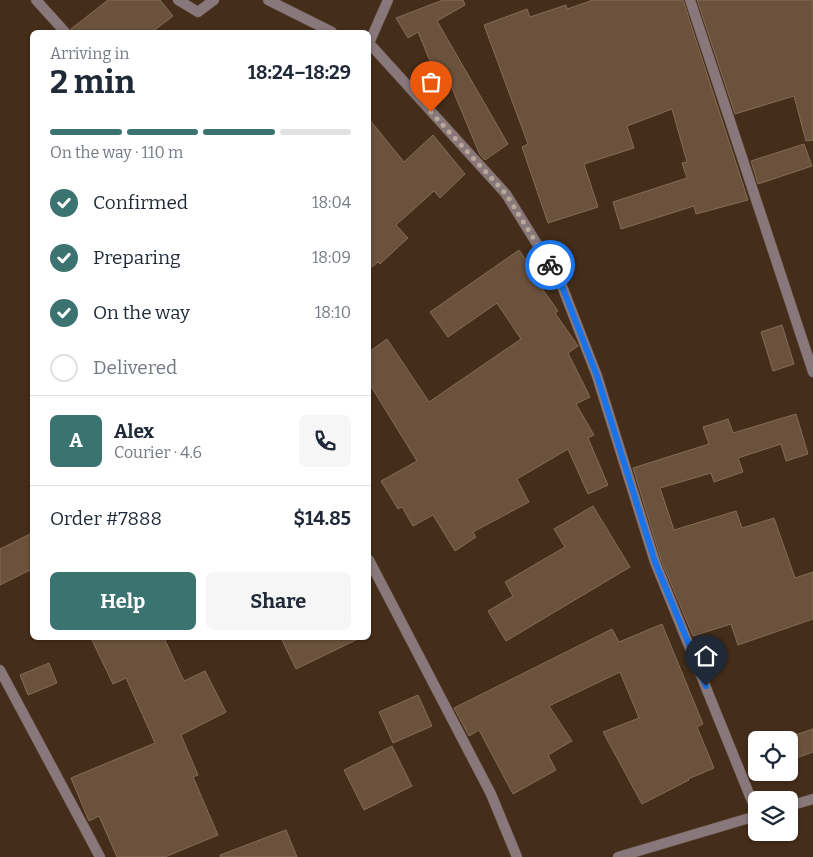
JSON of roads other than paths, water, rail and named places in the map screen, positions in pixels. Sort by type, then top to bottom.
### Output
[{"type":"street","points":[[36,0],[63,30]]},
{"type":"street","points":[[178,0],[198,12],[214,0]]},
{"type":"street","points":[[268,0],[328,30]]},
{"type":"street","points":[[371,38],[388,0]]},
{"type":"street","points":[[690,0],[813,372]]},
{"type":"street","points":[[371,45],[506,194],[560,281],[597,376],[655,562],[748,791]]},
{"type":"street","points":[[371,564],[491,794],[518,857]]},
{"type":"street","points":[[0,670],[100,857]]},
{"type":"street","points":[[798,803],[813,799]]},
{"type":"street","points":[[618,857],[748,818]]}]
